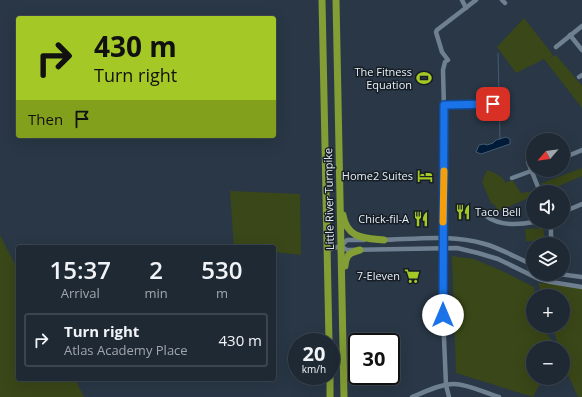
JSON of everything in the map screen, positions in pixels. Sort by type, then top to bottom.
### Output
[{"type":"highway","name":"Little River Turnpike","points":[[322,0],[329,333]]},
{"type":"highway","name":"Little River Turnpike","points":[[336,0],[344,396]]},
{"type":"highway","points":[[320,188],[320,132],[324,112]]},
{"type":"highway","points":[[340,190],[344,220],[349,230],[354,235],[360,237],[384,240]]},
{"type":"highway","points":[[342,284],[347,257],[351,253],[360,250]]},
{"type":"highway","points":[[330,385],[330,397]]},
{"type":"street","points":[[449,397],[446,385],[443,315],[445,148],[443,70],[448,60],[440,49],[436,32],[464,4],[476,0]]},
{"type":"street","points":[[556,47],[582,26]]},
{"type":"street","points":[[570,35],[582,50]]},
{"type":"street","points":[[444,105],[493,104]]},
{"type":"street","points":[[570,155],[582,150]]},
{"type":"street","points":[[512,178],[526,173]]},
{"type":"street","points":[[570,209],[582,204]]},
{"type":"street","points":[[486,216],[492,221],[505,224],[526,223]]},
{"type":"street","points":[[327,250],[341,246],[347,240],[443,238],[473,241],[485,244],[526,262]]},
{"type":"street","points":[[341,246],[347,250],[457,248],[488,255],[526,273]]},
{"type":"street","points":[[570,275],[582,277]]},
{"type":"street","points":[[549,281],[582,287]]},
{"type":"street","points":[[412,397],[438,386],[452,384],[461,384],[499,397]]},
{"type":"green space","points":[[524,18],[553,55],[548,58],[556,55],[582,86],[582,108],[544,59],[516,73],[497,47]]},
{"type":"green space","points":[[582,168],[582,176],[561,185],[543,185],[542,183],[558,177],[570,177],[570,172]]},
{"type":"green space","points":[[487,170],[495,173],[506,183],[513,181],[521,193],[526,192],[526,199],[494,213],[496,206],[491,203],[482,182]]},
{"type":"green space","points":[[230,191],[300,194],[301,255],[276,252],[276,245],[234,245]]},
{"type":"green space","points":[[525,229],[543,229],[544,237],[526,237],[526,241]]},
{"type":"green space","points":[[0,235],[16,266],[16,381],[76,381],[84,397],[0,397]]},
{"type":"green space","points":[[452,256],[474,259],[534,287],[534,289],[526,289],[526,333],[546,333],[552,341],[526,341],[526,385],[539,385],[533,397],[456,373]]},
{"type":"green space","points":[[538,283],[582,285],[582,397],[578,397],[570,379],[570,341],[557,341],[554,333],[570,333],[570,289],[540,289]]},
{"type":"water","points":[[506,137],[510,139],[510,144],[481,154],[476,152],[479,145],[487,145]]},
{"type":"waterway","points":[[498,53],[500,139]]},
{"type":"slow traffic","points":[[443,222],[444,171]]},
{"type":"place","name":"The Fitness Equation","points":[[424,78]]},
{"type":"place","name":"Home2 Suites","points":[[425,176]]},
{"type":"place","name":"Taco Bell","points":[[463,212]]},
{"type":"place","name":"Chick-fil-A","points":[[421,219]]},
{"type":"place","name":"7-Eleven","points":[[412,276]]},
{"type":"route","points":[[443,315],[445,148],[444,105],[493,104]]}]
